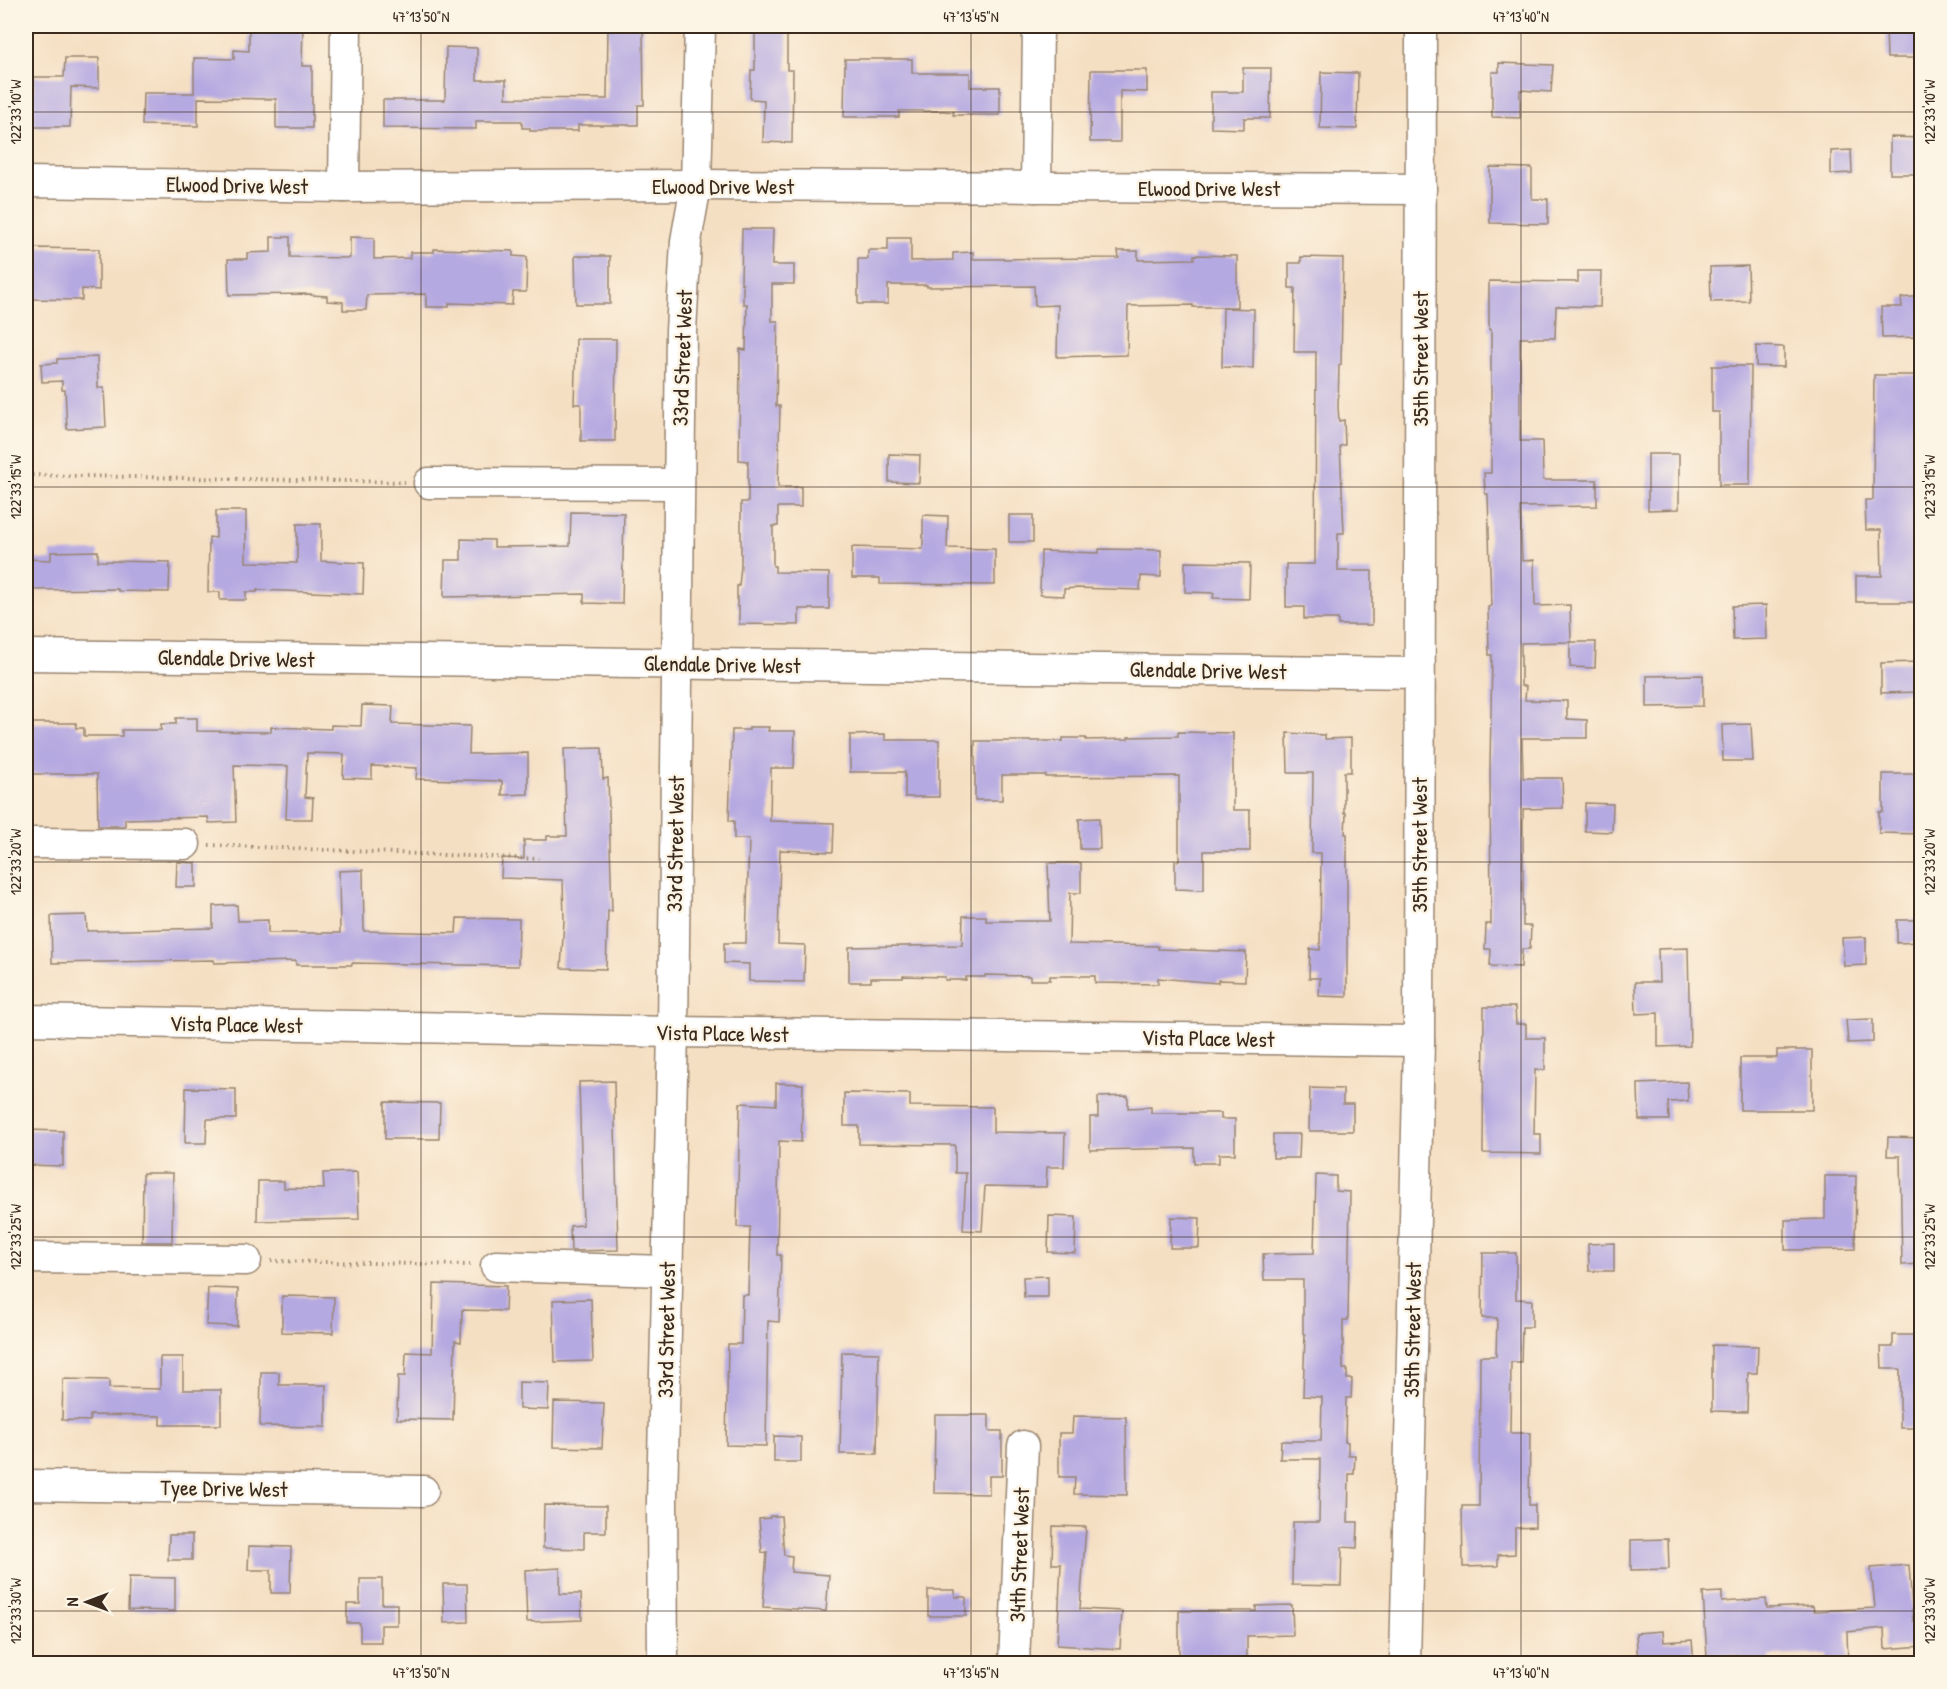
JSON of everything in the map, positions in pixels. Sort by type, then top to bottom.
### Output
[{"type":"street","points":[[344,187],[346,26]]},
{"type":"street","name":"33rd Street West","points":[[663,1664],[662,1500],[673,1032],[681,331],[686,241],[696,185],[700,26]]},
{"type":"street","points":[[1036,187],[1038,26]]},
{"type":"street","name":"35th Street West","points":[[1405,1664],[1419,1041],[1421,26]]},
{"type":"street","name":"Elwood Drive West","points":[[26,182],[344,187],[696,185],[1421,189]]},
{"type":"street","points":[[429,483],[678,484]]},
{"type":"street","name":"Glendale Drive West","points":[[26,655],[1419,673]]},
{"type":"street","points":[[26,843],[185,844]]},
{"type":"street","name":"Vista Place West","points":[[26,1020],[673,1032],[1419,1041]]},
{"type":"street","points":[[26,1258],[246,1260]]},
{"type":"street","points":[[496,1266],[667,1271]]},
{"type":"street","name":"34th Street West","points":[[1014,1664],[1023,1446]]},
{"type":"street","name":"Tyee Drive West","points":[[26,1485],[423,1491]]},
{"type":"path","points":[[26,476],[429,483]]},
{"type":"path","points":[[185,844],[539,859]]},
{"type":"path","points":[[246,1260],[496,1266]]},
{"type":"building","points":[[249,26],[303,26],[302,66],[312,66],[312,128],[276,128],[276,99],[198,98],[198,126],[142,125],[143,93],[194,93],[194,58],[234,59],[234,50],[249,51]]},
{"type":"building","points":[[608,26],[643,26],[644,105],[638,105],[638,125],[578,125],[578,131],[530,131],[530,128],[522,128],[522,121],[476,121],[476,129],[383,128],[383,100],[445,100],[446,47],[477,48],[477,80],[506,80],[506,98],[607,99]]},
{"type":"building","points":[[755,26],[787,26],[787,70],[793,70],[792,143],[763,142],[764,100],[750,99],[751,70],[755,70]]},
{"type":"building","points":[[1886,30],[1922,30],[1922,58],[1887,58]]},
{"type":"building","points":[[65,58],[99,58],[99,88],[71,87],[70,127],[34,127],[34,77],[64,77]]},
{"type":"building","points":[[845,59],[912,59],[912,73],[970,73],[970,87],[1000,87],[1000,115],[953,115],[954,112],[943,111],[899,111],[899,117],[844,117]]},
{"type":"building","points":[[1499,63],[1553,65],[1551,92],[1520,90],[1520,118],[1492,117],[1492,72],[1499,72]]},
{"type":"building","points":[[1243,68],[1271,68],[1270,118],[1244,118],[1244,129],[1211,128],[1211,92],[1243,92]]},
{"type":"building","points":[[1091,70],[1147,70],[1147,92],[1120,91],[1120,142],[1090,142]]},
{"type":"building","points":[[1321,72],[1358,73],[1357,129],[1320,128]]},
{"type":"building","points":[[1890,137],[1922,138],[1922,174],[1890,174]]},
{"type":"building","points":[[1851,150],[1852,173],[1831,174],[1831,151]]},
{"type":"building","points":[[1490,167],[1532,168],[1532,199],[1548,199],[1548,224],[1490,223]]},
{"type":"building","points":[[742,229],[773,229],[772,265],[794,265],[794,284],[772,284],[772,321],[778,321],[776,406],[780,406],[778,487],[801,487],[801,507],[778,507],[778,526],[773,526],[773,566],[775,566],[775,572],[829,573],[829,609],[799,609],[799,625],[739,624],[737,586],[739,586],[741,566],[741,502],[748,502],[748,461],[739,460],[740,349],[746,350],[747,304],[743,304],[743,284],[741,284]]},
{"type":"building","points":[[271,237],[290,237],[290,257],[350,258],[350,237],[374,238],[374,259],[410,258],[410,252],[434,252],[434,249],[513,251],[513,256],[527,257],[526,292],[513,292],[512,305],[449,303],[449,307],[426,307],[426,294],[367,295],[366,310],[343,310],[343,302],[327,301],[327,296],[311,294],[229,295],[228,259],[247,259],[247,253],[271,252]]},
{"type":"building","points":[[888,238],[911,238],[911,261],[953,260],[953,253],[973,252],[973,259],[1119,258],[1118,251],[1138,251],[1138,260],[1194,259],[1194,255],[1237,256],[1237,307],[1128,306],[1127,355],[1057,357],[1058,305],[1035,306],[1034,286],[888,285],[888,304],[858,304],[858,259],[868,259],[868,250],[888,250]]},
{"type":"building","points":[[31,248],[99,249],[99,290],[82,289],[82,300],[30,299]]},
{"type":"building","points":[[575,256],[610,256],[610,304],[576,304]]},
{"type":"building","points":[[1301,257],[1343,258],[1338,407],[1339,421],[1344,420],[1345,445],[1340,446],[1344,533],[1338,533],[1338,571],[1372,571],[1372,625],[1338,625],[1338,619],[1304,619],[1304,607],[1286,607],[1286,564],[1315,564],[1316,352],[1294,352],[1295,288],[1289,288],[1289,263],[1301,263]]},
{"type":"building","points":[[1748,266],[1749,301],[1711,302],[1710,267]]},
{"type":"building","points":[[1578,271],[1601,271],[1600,307],[1556,306],[1555,338],[1520,338],[1520,441],[1542,441],[1543,480],[1597,480],[1597,506],[1520,507],[1522,561],[1534,560],[1535,606],[1570,605],[1571,642],[1521,643],[1521,686],[1526,686],[1525,700],[1567,701],[1567,719],[1587,720],[1587,738],[1522,738],[1523,778],[1562,778],[1563,808],[1523,809],[1523,926],[1531,926],[1530,949],[1522,949],[1521,967],[1490,966],[1491,949],[1485,949],[1486,924],[1491,924],[1492,655],[1489,655],[1488,607],[1491,606],[1488,494],[1485,494],[1484,473],[1491,473],[1489,281],[1578,282]]},
{"type":"building","points":[[1922,296],[1922,337],[1882,338],[1881,307],[1902,307],[1901,298]]},
{"type":"building","points":[[1223,308],[1254,309],[1253,368],[1222,367]]},
{"type":"building","points":[[576,339],[616,339],[615,441],[581,441],[581,404],[574,404]]},
{"type":"building","points":[[1756,346],[1784,347],[1784,367],[1756,366]]},
{"type":"building","points":[[97,357],[98,388],[104,388],[106,427],[67,429],[65,390],[62,390],[62,381],[42,382],[41,364],[57,363],[57,359]]},
{"type":"building","points":[[1712,366],[1751,366],[1750,485],[1719,485],[1719,412],[1712,412]]},
{"type":"building","points":[[1874,375],[1922,375],[1922,602],[1856,602],[1856,576],[1882,576],[1881,530],[1866,530],[1865,500],[1873,500]]},
{"type":"building","points":[[889,454],[920,455],[919,483],[889,482]]},
{"type":"building","points":[[1648,454],[1679,454],[1679,509],[1648,510]]},
{"type":"building","points":[[216,511],[246,511],[246,562],[297,563],[297,524],[321,524],[321,561],[364,563],[363,594],[257,590],[257,592],[246,592],[246,600],[220,600],[220,592],[208,592],[209,537],[216,538]]},
{"type":"building","points":[[571,512],[624,513],[622,604],[584,603],[584,594],[444,597],[445,560],[461,560],[461,539],[494,540],[494,547],[570,546]]},
{"type":"building","points":[[923,515],[948,516],[947,548],[995,549],[995,585],[880,584],[880,578],[852,578],[852,547],[923,549]]},
{"type":"building","points":[[1009,515],[1033,515],[1033,542],[1009,542]]},
{"type":"building","points":[[1099,549],[1161,550],[1161,577],[1141,576],[1140,590],[1076,588],[1064,589],[1064,596],[1040,595],[1041,551],[1099,553]]},
{"type":"building","points":[[98,551],[98,561],[170,562],[169,592],[118,591],[118,589],[26,590],[26,559],[51,560],[51,552]]},
{"type":"building","points":[[1185,562],[1250,563],[1249,599],[1213,598],[1214,593],[1185,592]]},
{"type":"building","points":[[1766,605],[1767,639],[1733,640],[1732,606]]},
{"type":"building","points":[[1570,642],[1596,642],[1595,668],[1570,667]]},
{"type":"building","points":[[1922,662],[1922,692],[1881,693],[1881,663]]},
{"type":"building","points":[[1703,675],[1703,706],[1647,707],[1647,676]]},
{"type":"building","points":[[362,705],[393,706],[392,724],[470,726],[469,754],[528,753],[528,794],[502,795],[502,781],[416,779],[417,768],[372,766],[372,779],[343,778],[344,754],[307,753],[305,797],[313,798],[312,819],[286,819],[288,766],[234,765],[236,822],[209,823],[208,817],[125,819],[125,826],[98,826],[97,774],[26,774],[26,723],[76,723],[76,728],[84,728],[84,736],[122,736],[122,730],[161,730],[161,724],[176,724],[176,718],[197,718],[197,731],[271,732],[271,727],[331,729],[331,725],[361,726]]},
{"type":"building","points":[[1751,724],[1753,761],[1723,761],[1722,725]]},
{"type":"building","points":[[749,727],[769,727],[768,731],[795,731],[794,768],[771,768],[770,821],[834,823],[833,852],[780,850],[778,944],[805,945],[804,982],[749,981],[749,964],[724,963],[724,943],[746,943],[749,839],[734,839],[734,821],[729,821],[732,730],[749,730]]},
{"type":"building","points":[[1178,732],[1233,733],[1233,810],[1250,810],[1250,851],[1204,851],[1204,890],[1175,889],[1175,861],[1179,861],[1179,776],[1002,775],[1002,800],[975,800],[975,741],[1063,741],[1063,738],[1128,739],[1128,737],[1178,736]]},
{"type":"building","points":[[1287,733],[1325,735],[1325,739],[1351,738],[1351,772],[1344,772],[1345,834],[1347,834],[1347,997],[1319,996],[1320,978],[1309,978],[1310,949],[1320,950],[1321,853],[1312,853],[1313,773],[1288,773]]},
{"type":"building","points":[[885,734],[885,740],[939,740],[939,797],[905,797],[905,772],[850,772],[850,735]]},
{"type":"building","points":[[602,748],[603,779],[608,778],[612,911],[608,911],[606,969],[561,968],[564,921],[563,880],[501,878],[502,858],[524,859],[524,840],[547,840],[547,836],[567,836],[564,749]]},
{"type":"building","points":[[1883,774],[1922,774],[1922,834],[1879,833],[1879,812],[1883,812]]},
{"type":"building","points":[[1585,803],[1613,804],[1612,832],[1585,831]]},
{"type":"building","points":[[1099,818],[1100,849],[1080,849],[1079,819]]},
{"type":"building","points":[[177,862],[196,863],[196,887],[176,887]]},
{"type":"building","points":[[1048,863],[1081,863],[1081,893],[1070,893],[1069,944],[1158,946],[1158,949],[1246,952],[1245,981],[1218,980],[1218,983],[1158,978],[1158,984],[1095,983],[1095,976],[1050,976],[1050,980],[1030,980],[1030,976],[985,975],[985,977],[966,977],[966,980],[903,976],[903,978],[871,978],[871,982],[849,982],[849,947],[962,945],[963,916],[986,916],[986,921],[1050,921]]},
{"type":"building","points":[[363,870],[364,931],[456,933],[457,918],[519,919],[518,966],[352,963],[352,965],[296,965],[296,961],[214,963],[214,960],[52,963],[51,916],[86,915],[87,931],[213,928],[213,906],[237,905],[238,921],[268,920],[268,933],[340,933],[339,871]]},
{"type":"building","points":[[1897,920],[1922,920],[1922,942],[1897,943]]},
{"type":"building","points":[[1866,937],[1866,965],[1844,966],[1842,938]]},
{"type":"building","points":[[1688,948],[1690,1046],[1658,1047],[1658,1013],[1636,1014],[1635,982],[1659,982],[1658,949]]},
{"type":"building","points":[[1484,1007],[1515,1007],[1516,1024],[1526,1024],[1526,1038],[1545,1038],[1545,1070],[1535,1070],[1534,1134],[1541,1134],[1541,1154],[1483,1153]]},
{"type":"building","points":[[1873,1019],[1873,1042],[1848,1043],[1846,1020]]},
{"type":"building","points":[[1777,1050],[1812,1050],[1812,1110],[1740,1110],[1740,1058],[1777,1058]]},
{"type":"building","points":[[614,1081],[618,1250],[571,1251],[570,1226],[583,1225],[579,1082]]},
{"type":"building","points":[[1687,1082],[1688,1101],[1668,1102],[1669,1120],[1639,1120],[1638,1084]]},
{"type":"building","points":[[776,1083],[803,1084],[801,1142],[779,1141],[777,1255],[781,1255],[779,1322],[768,1321],[766,1446],[726,1445],[728,1344],[741,1344],[742,1295],[748,1295],[750,1227],[737,1227],[740,1103],[776,1105]]},
{"type":"building","points":[[186,1088],[236,1089],[236,1119],[207,1119],[206,1143],[185,1143]]},
{"type":"building","points":[[1310,1088],[1343,1089],[1343,1104],[1353,1104],[1353,1131],[1309,1131]]},
{"type":"building","points":[[844,1093],[910,1094],[910,1106],[993,1107],[993,1132],[1065,1133],[1064,1167],[1047,1167],[1046,1187],[985,1186],[982,1231],[963,1230],[966,1173],[955,1173],[955,1145],[859,1144],[859,1126],[844,1126]]},
{"type":"building","points":[[1128,1096],[1128,1108],[1151,1107],[1151,1113],[1221,1113],[1221,1119],[1235,1119],[1235,1154],[1219,1154],[1219,1163],[1194,1163],[1194,1148],[1090,1150],[1090,1117],[1098,1117],[1098,1097]]},
{"type":"building","points":[[385,1102],[440,1103],[439,1139],[385,1139]]},
{"type":"building","points":[[26,1130],[63,1131],[63,1166],[26,1165]]},
{"type":"building","points":[[1273,1134],[1300,1134],[1299,1158],[1273,1158]]},
{"type":"building","points":[[1888,1137],[1922,1138],[1922,1264],[1902,1265],[1900,1156],[1887,1156]]},
{"type":"building","points":[[357,1172],[359,1219],[257,1221],[258,1181],[284,1181],[284,1188],[324,1189],[323,1173]]},
{"type":"building","points":[[143,1173],[173,1173],[172,1242],[142,1242]]},
{"type":"building","points":[[1316,1175],[1336,1176],[1336,1191],[1350,1192],[1348,1320],[1343,1320],[1343,1369],[1347,1369],[1347,1379],[1352,1379],[1351,1398],[1346,1398],[1345,1442],[1348,1442],[1348,1455],[1355,1455],[1354,1474],[1349,1474],[1348,1522],[1358,1522],[1357,1548],[1342,1547],[1341,1586],[1292,1585],[1293,1522],[1319,1522],[1320,1459],[1280,1459],[1281,1441],[1321,1441],[1322,1397],[1303,1396],[1305,1334],[1303,1334],[1303,1280],[1264,1280],[1263,1254],[1314,1253]]},
{"type":"building","points":[[1825,1176],[1856,1176],[1855,1249],[1785,1250],[1785,1220],[1825,1219]]},
{"type":"building","points":[[1049,1216],[1076,1217],[1075,1253],[1048,1252]]},
{"type":"building","points":[[1171,1217],[1200,1218],[1199,1248],[1170,1248]]},
{"type":"building","points":[[1614,1243],[1614,1271],[1589,1271],[1588,1244]]},
{"type":"building","points":[[1483,1253],[1516,1253],[1516,1299],[1532,1300],[1532,1327],[1522,1327],[1521,1362],[1511,1362],[1510,1433],[1530,1433],[1529,1505],[1535,1505],[1535,1527],[1515,1528],[1515,1554],[1498,1555],[1498,1566],[1463,1567],[1462,1506],[1479,1506],[1480,1356],[1496,1356],[1497,1318],[1482,1318]]},
{"type":"building","points":[[1048,1276],[1048,1297],[1024,1297],[1023,1277]]},
{"type":"building","points":[[434,1284],[506,1286],[505,1311],[462,1310],[461,1342],[455,1341],[453,1420],[397,1419],[398,1376],[405,1376],[406,1352],[432,1353]]},
{"type":"building","points":[[208,1288],[238,1289],[237,1326],[206,1325]]},
{"type":"building","points":[[282,1296],[334,1297],[333,1333],[282,1332]]},
{"type":"building","points":[[591,1299],[593,1361],[555,1362],[553,1300]]},
{"type":"building","points":[[1893,1335],[1922,1335],[1922,1428],[1900,1428],[1900,1369],[1882,1369],[1881,1347],[1893,1347]]},
{"type":"building","points":[[1712,1345],[1758,1346],[1757,1373],[1748,1373],[1747,1412],[1712,1411]]},
{"type":"building","points":[[842,1352],[879,1353],[877,1454],[840,1454]]},
{"type":"building","points":[[160,1357],[183,1357],[183,1390],[221,1390],[221,1425],[160,1425],[160,1416],[90,1415],[90,1421],[62,1420],[63,1379],[109,1380],[109,1388],[160,1389]]},
{"type":"building","points":[[261,1372],[279,1372],[279,1385],[326,1385],[326,1427],[260,1426]]},
{"type":"building","points":[[519,1382],[549,1383],[548,1410],[519,1409]]},
{"type":"building","points":[[554,1402],[604,1403],[602,1448],[553,1447]]},
{"type":"building","points":[[935,1415],[989,1415],[989,1431],[1002,1431],[1002,1476],[989,1476],[989,1494],[934,1493]]},
{"type":"building","points":[[1073,1416],[1126,1417],[1127,1495],[1074,1494],[1075,1477],[1059,1477],[1059,1433],[1072,1433]]},
{"type":"building","points":[[774,1436],[801,1437],[801,1462],[774,1462]]},
{"type":"building","points":[[544,1505],[606,1506],[606,1532],[584,1532],[584,1549],[543,1548]]},
{"type":"building","points":[[770,1516],[781,1516],[784,1555],[792,1556],[791,1572],[829,1575],[826,1611],[763,1607],[767,1552],[762,1553],[759,1519],[770,1518]]},
{"type":"building","points":[[1053,1526],[1086,1527],[1080,1609],[1122,1611],[1120,1649],[1057,1645],[1061,1564],[1052,1564]]},
{"type":"building","points":[[169,1535],[192,1535],[192,1560],[168,1560]]},
{"type":"building","points":[[1668,1539],[1669,1569],[1631,1570],[1631,1540]]},
{"type":"building","points":[[249,1546],[291,1547],[290,1593],[271,1593],[271,1570],[248,1570]]},
{"type":"building","points":[[1909,1565],[1913,1621],[1922,1620],[1922,1646],[1885,1649],[1884,1628],[1847,1632],[1848,1664],[1827,1664],[1827,1654],[1770,1656],[1770,1664],[1736,1664],[1736,1655],[1707,1657],[1703,1593],[1722,1592],[1722,1602],[1766,1599],[1767,1608],[1813,1606],[1814,1611],[1875,1608],[1871,1568]]},
{"type":"building","points":[[560,1568],[560,1594],[581,1594],[582,1620],[527,1622],[525,1570]]},
{"type":"building","points":[[129,1577],[175,1578],[175,1611],[128,1610]]},
{"type":"building","points":[[360,1579],[382,1579],[382,1604],[397,1604],[397,1625],[381,1625],[381,1642],[360,1642],[360,1623],[347,1623],[347,1604],[360,1604]]},
{"type":"building","points":[[443,1584],[467,1584],[468,1622],[444,1623]]},
{"type":"building","points":[[928,1590],[955,1590],[955,1597],[966,1597],[966,1616],[928,1616]]},
{"type":"building","points":[[1292,1605],[1293,1635],[1247,1636],[1247,1660],[1215,1661],[1215,1657],[1179,1657],[1179,1611],[1256,1611],[1256,1606]]},
{"type":"building","points":[[1663,1631],[1664,1642],[1692,1640],[1694,1664],[1638,1664],[1636,1633]]}]
